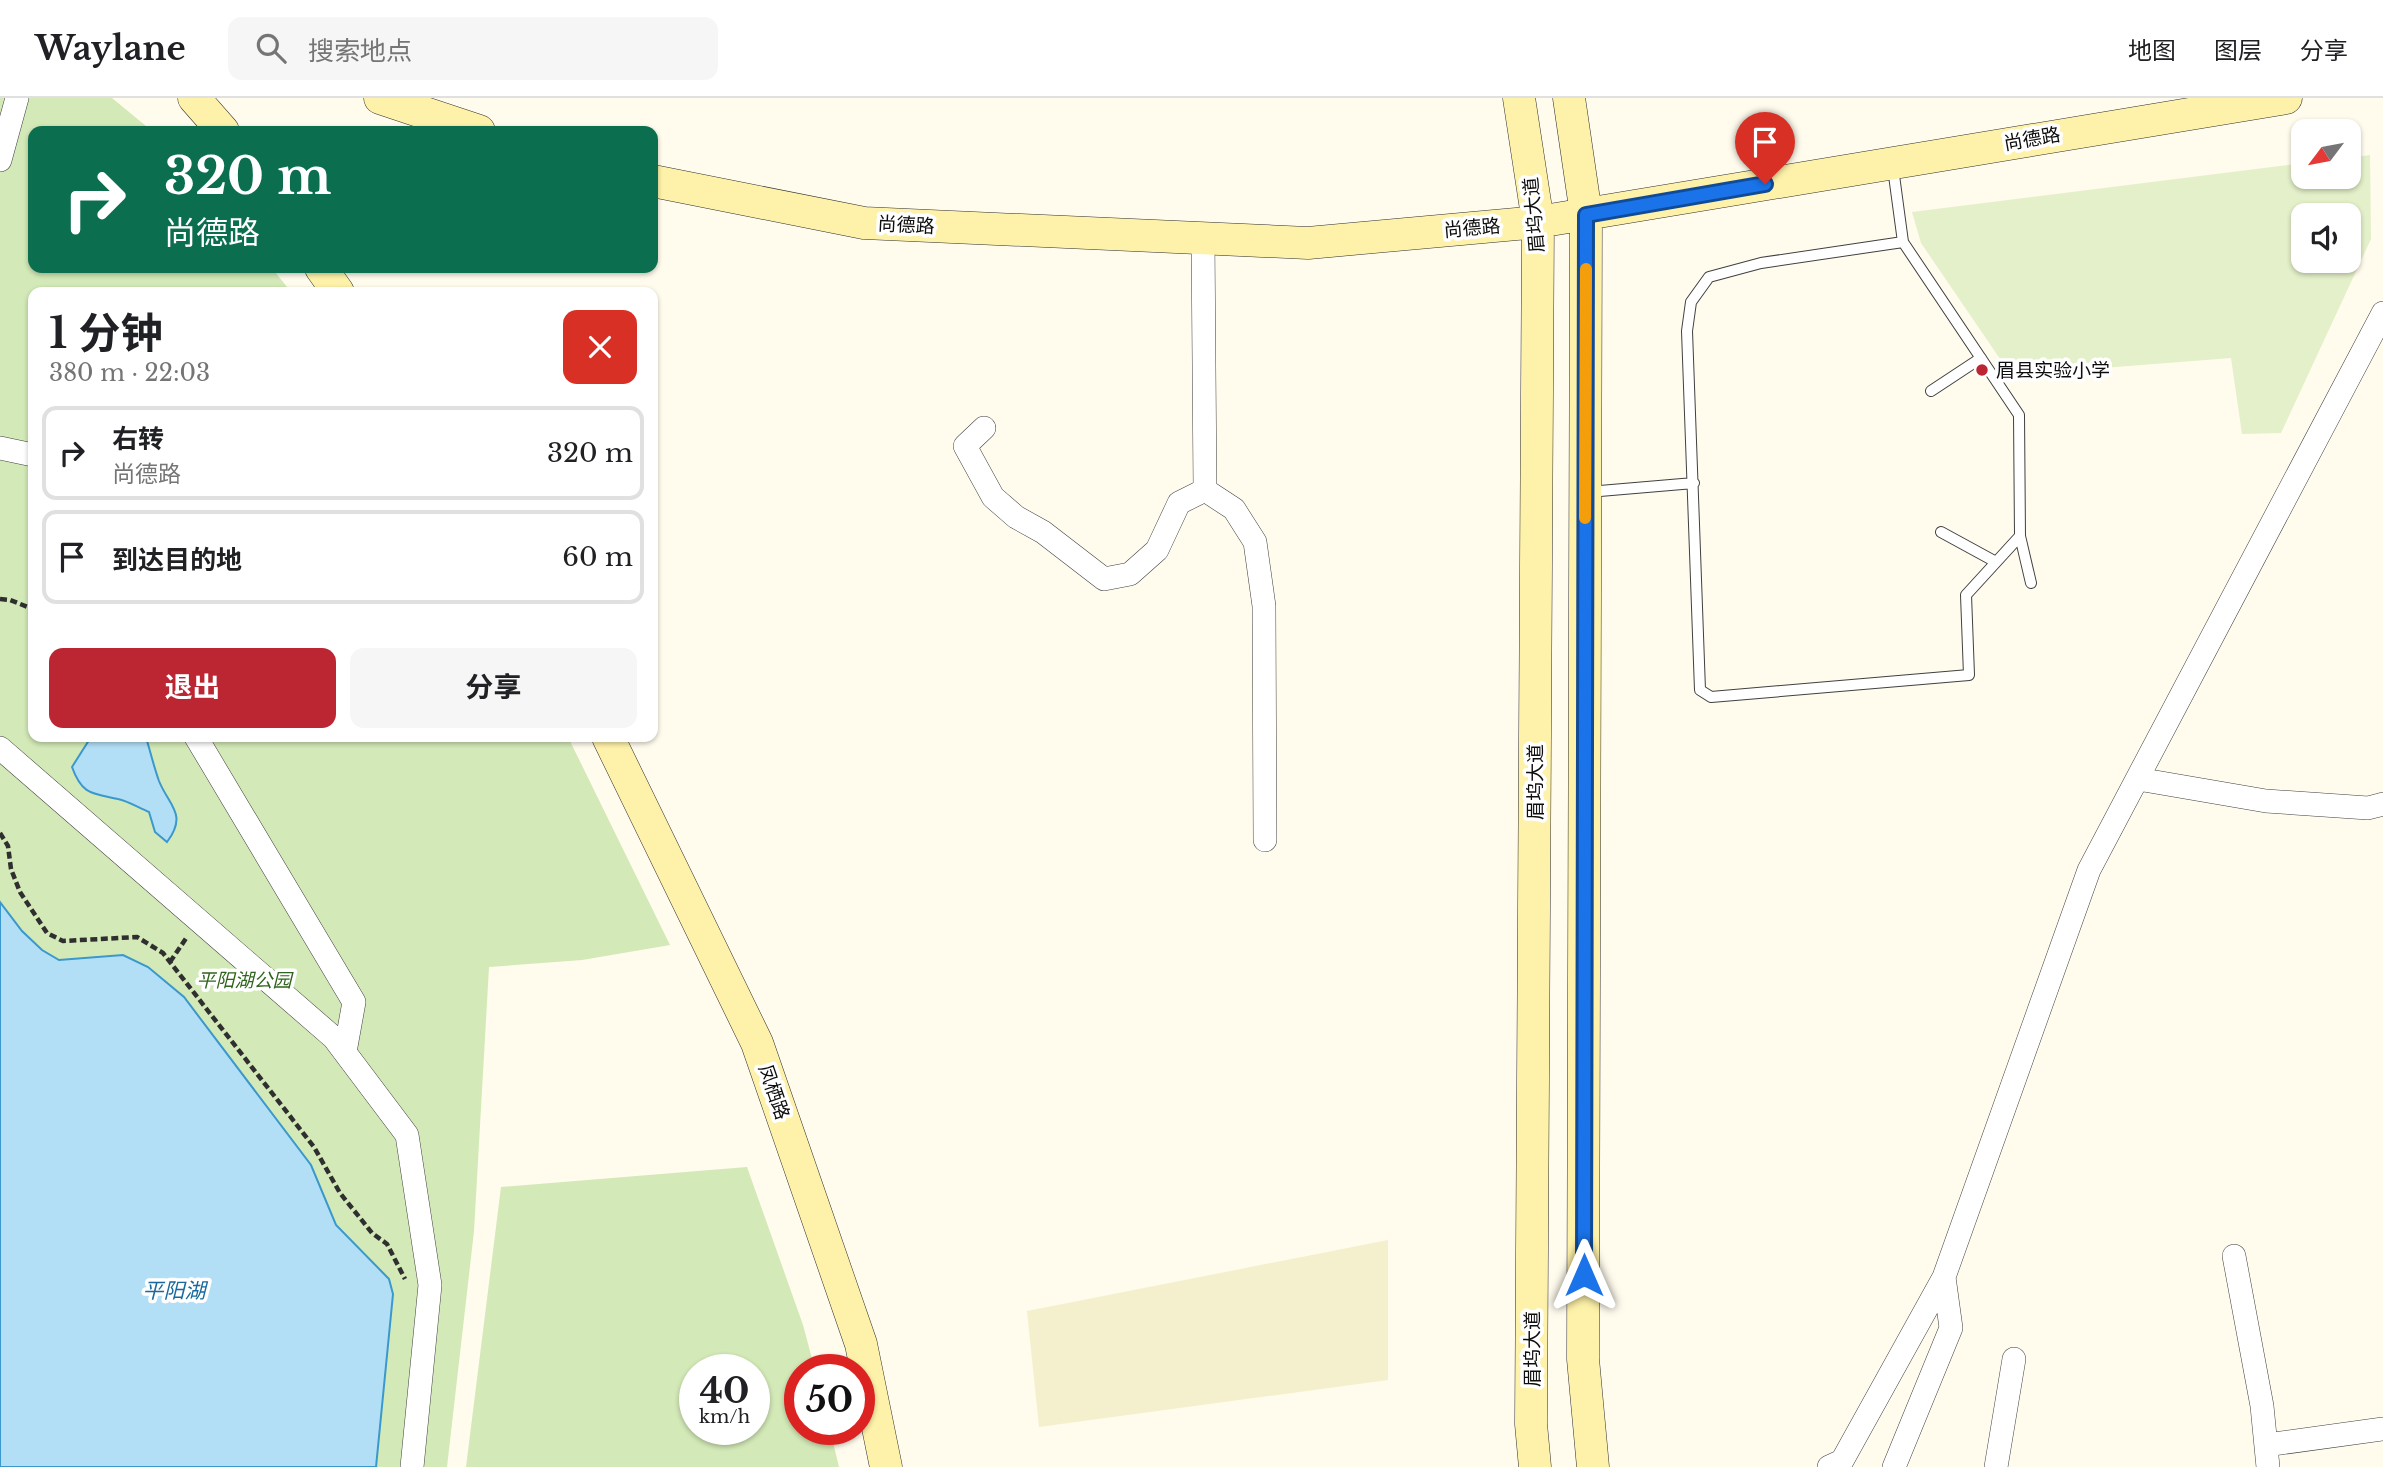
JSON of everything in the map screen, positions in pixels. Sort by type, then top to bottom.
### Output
[{"type":"main road","points":[[194,98],[219,126]]},
{"type":"main road","points":[[380,98],[464,126]]},
{"type":"main road","name":"眉坞大道","points":[[1519,98],[1538,222],[1531,1410],[1535,1467]]},
{"type":"main road","points":[[1569,98],[1586,215],[1583,1359],[1593,1467]]},
{"type":"main road","name":"尚德路","points":[[658,182],[864,223],[1308,243],[1538,222],[1586,215],[2198,105],[2286,98]]},
{"type":"main road","name":"凤栖路","points":[[610,742],[757,1043],[861,1344],[886,1467]]},
{"type":"street","points":[[0,160],[17,98]]},
{"type":"street","points":[[1203,238],[1205,490]]},
{"type":"street","points":[[1829,1467],[1842,1461],[1944,1277],[2089,870],[2383,313]]},
{"type":"street","points":[[984,428],[965,446],[993,497],[1016,517],[1043,532],[1104,579],[1130,574],[1157,550],[1179,503],[1205,490]]},
{"type":"street","points":[[0,447],[28,457]]},
{"type":"street","points":[[1205,490],[1234,509],[1255,542],[1264,606],[1265,840]]},
{"type":"street","points":[[199,742],[354,1002],[345,1052]]},
{"type":"street","points":[[0,748],[334,1038],[407,1135],[430,1285],[412,1467]]},
{"type":"street","points":[[2137,779],[2266,801],[2368,808],[2383,804]]},
{"type":"street","points":[[2234,1256],[2262,1406],[2267,1456],[2383,1430]]},
{"type":"street","points":[[1894,1467],[1951,1328],[1944,1277]]},
{"type":"street","points":[[1996,1467],[2014,1359]]},
{"type":"lane","points":[[1892,162],[1903,242],[2019,415],[2020,536],[2031,583]]},
{"type":"lane","points":[[1903,242],[1762,263],[1709,277],[1691,302],[1686,331],[1700,690],[1711,697],[1969,675],[1966,595],[2020,536]]},
{"type":"lane","points":[[1931,391],[1981,358]]},
{"type":"lane","points":[[1585,492],[1694,484]]},
{"type":"lane","points":[[1941,532],[1997,562]]},
{"type":"path","points":[[0,599],[28,607]]},
{"type":"path","points":[[0,833],[8,846],[11,869],[20,891],[47,933],[62,941],[137,937],[163,953],[314,1147],[340,1193],[372,1233],[387,1244],[407,1282]]},
{"type":"path","points":[[170,962],[198,920]]},
{"type":"shaded area","points":[[1388,1240],[1388,1380],[1039,1427],[1027,1311]]},
{"type":"green space","name":"平阳湖公园","points":[[0,98],[112,98],[146,126],[28,126],[28,273],[276,273],[287,287],[28,287],[28,742],[570,742],[670,945],[582,960],[489,967],[474,1231],[447,1467],[0,1467]]},
{"type":"green space","points":[[2370,155],[2371,239],[2361,261],[2361,203],[2291,203],[2291,273],[2355,273],[2281,433],[2242,434],[2231,358],[2011,375],[1921,243],[1912,212],[2291,165],[2291,189],[2361,189],[2361,156]]},
{"type":"green space","points":[[747,1167],[811,1354],[784,1354],[784,1445],[834,1445],[839,1467],[466,1467],[501,1187]]},
{"type":"water","points":[[88,742],[147,742],[159,781],[175,810],[176,824],[167,842],[155,832],[149,812],[122,800],[89,791],[80,783],[72,767]]},
{"type":"water","name":"平阳湖","points":[[0,902],[22,931],[42,950],[59,960],[123,955],[148,967],[184,997],[311,1165],[336,1225],[389,1279],[393,1294],[376,1467],[0,1467]]},
{"type":"slow traffic","points":[[1585,518],[1586,269]]},
{"type":"place","name":"眉县实验小学","points":[[1982,370]]},
{"type":"route","points":[[1584,1275],[1586,215],[1765,184]]}]
